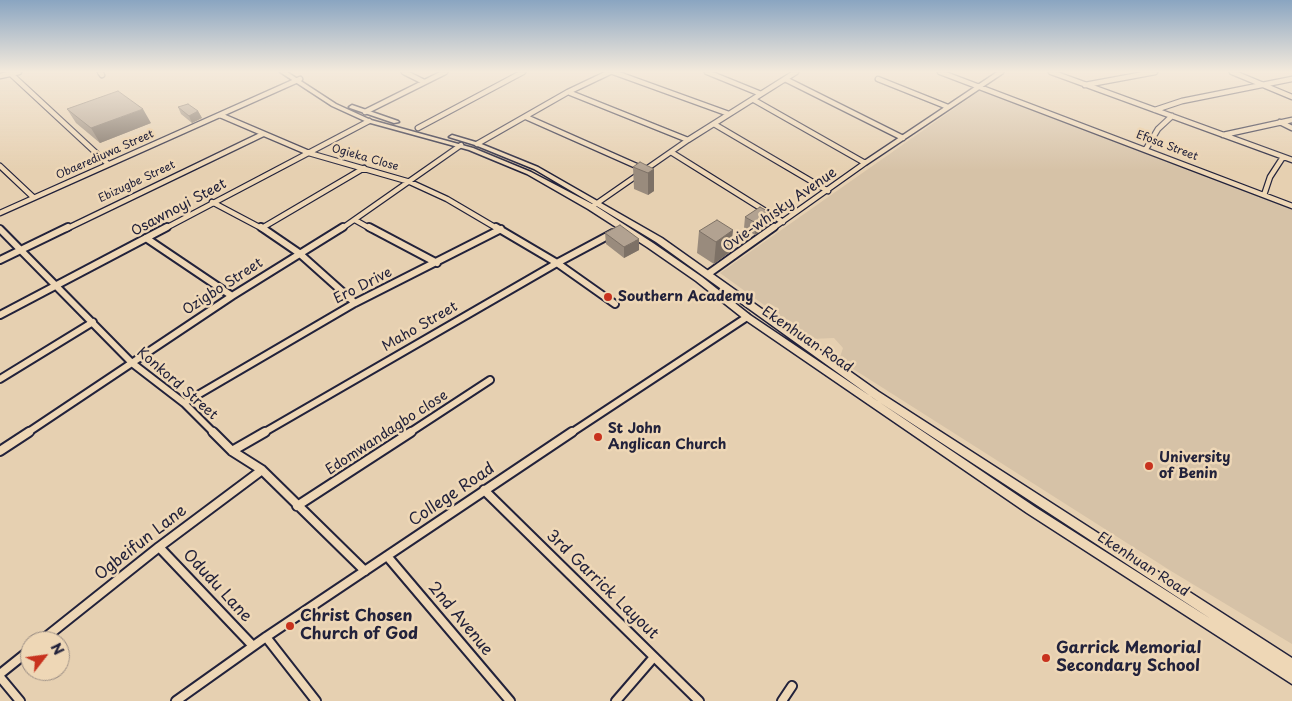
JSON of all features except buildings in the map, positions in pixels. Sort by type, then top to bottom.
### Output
[{"type":"main road","name":"Ekenhuan Road","points":[[334,105],[369,121],[460,145],[529,173],[594,205],[623,228],[699,279],[746,316],[1031,510],[1292,665]]},
{"type":"main road","name":"Ekenhuan Road","points":[[345,105],[477,144],[536,168],[708,274],[755,311],[876,395],[1169,592],[1292,678]]},
{"type":"street","points":[[45,105],[108,164]]},
{"type":"street","name":"Obaerediuwa Street","points":[[0,213],[33,196],[241,105]]},
{"type":"street","points":[[366,112],[380,105]]},
{"type":"street","points":[[418,128],[462,105]]},
{"type":"street","points":[[477,144],[547,105]]},
{"type":"street","points":[[600,105],[688,140]]},
{"type":"street","points":[[703,105],[729,114]]},
{"type":"street","points":[[594,205],[688,140],[746,105]]},
{"type":"street","name":"Ovie-whisky Avenue","points":[[762,105],[865,163]]},
{"type":"street","points":[[836,105],[903,138]]},
{"type":"street","points":[[942,105],[948,107]]},
{"type":"street","name":"Ovie-whisky Avenue","points":[[708,274],[951,105]]},
{"type":"street","name":"Efosa Street","points":[[1029,105],[1292,206]]},
{"type":"street","points":[[1141,105],[1292,160]]},
{"type":"street","points":[[1156,110],[1171,105]]},
{"type":"street","name":"Ogieka Close","points":[[220,115],[309,153],[410,182],[501,229]]},
{"type":"street","points":[[1146,149],[1158,129],[1172,116]]},
{"type":"street","points":[[526,117],[645,170]]},
{"type":"street","points":[[1222,135],[1292,120]]},
{"type":"street","name":"Osawnoyi Steet","points":[[0,315],[369,121]]},
{"type":"street","points":[[1280,122],[1292,128]]},
{"type":"street","points":[[714,124],[828,191]]},
{"type":"street","name":"Ebizugbe Street","points":[[0,260],[263,134]]},
{"type":"street","name":"Ozigbo Street","points":[[0,451],[232,296],[355,220],[460,145]]},
{"type":"street","points":[[671,152],[783,222]]},
{"type":"street","points":[[1264,195],[1270,177],[1283,157]]},
{"type":"street","points":[[0,166],[33,196]]},
{"type":"street","points":[[262,228],[364,168]]},
{"type":"street","points":[[212,202],[262,228],[299,253],[355,303]]},
{"type":"street","points":[[355,220],[437,262]]},
{"type":"street","name":"Maho Street","points":[[232,451],[557,263],[623,228]]},
{"type":"street","name":"Konkord Street","points":[[0,229],[132,363],[184,403],[232,451],[262,470],[365,571]]},
{"type":"street","points":[[501,229],[557,263],[615,304]]},
{"type":"street","name":"Ero Drive","points":[[184,403],[355,303],[501,229]]},
{"type":"street","points":[[146,238],[232,296]]},
{"type":"street","name":"College Road","points":[[176,701],[266,637],[746,316]]},
{"type":"street","points":[[0,379],[93,322]]},
{"type":"street","name":"Edomwandagbo close","points":[[297,506],[490,380]]},
{"type":"street","name":"Ogbeifun Lane","points":[[54,631],[159,547],[262,470]]},
{"type":"street","name":"3rd Garrick Layout","points":[[484,490],[699,701]]},
{"type":"street","name":"Odudu Lane","points":[[159,547],[253,646]]},
{"type":"street","name":"2nd Avenue","points":[[387,556],[510,701]]},
{"type":"street","points":[[266,637],[316,701]]},
{"type":"street","points":[[616,701],[654,657]]},
{"type":"street","points":[[20,658],[0,675],[20,701]]},
{"type":"street","points":[[782,701],[792,686]]},
{"type":"shaded area","name":"University of Benin","points":[[960,105],[1023,105],[1292,208],[1292,644],[1171,571],[839,360],[843,348],[834,338],[811,339],[720,273]]},
{"type":"place","name":"Southern Academy","points":[[608,297]]},
{"type":"place","name":"St John Anglican Church","points":[[598,437]]},
{"type":"place","name":"University of Benin","points":[[1149,466]]},
{"type":"place","name":"Christ Chosen Church of God","points":[[290,626]]},
{"type":"place","name":"Garrick Memorial Secondary School","points":[[1046,658]]}]
